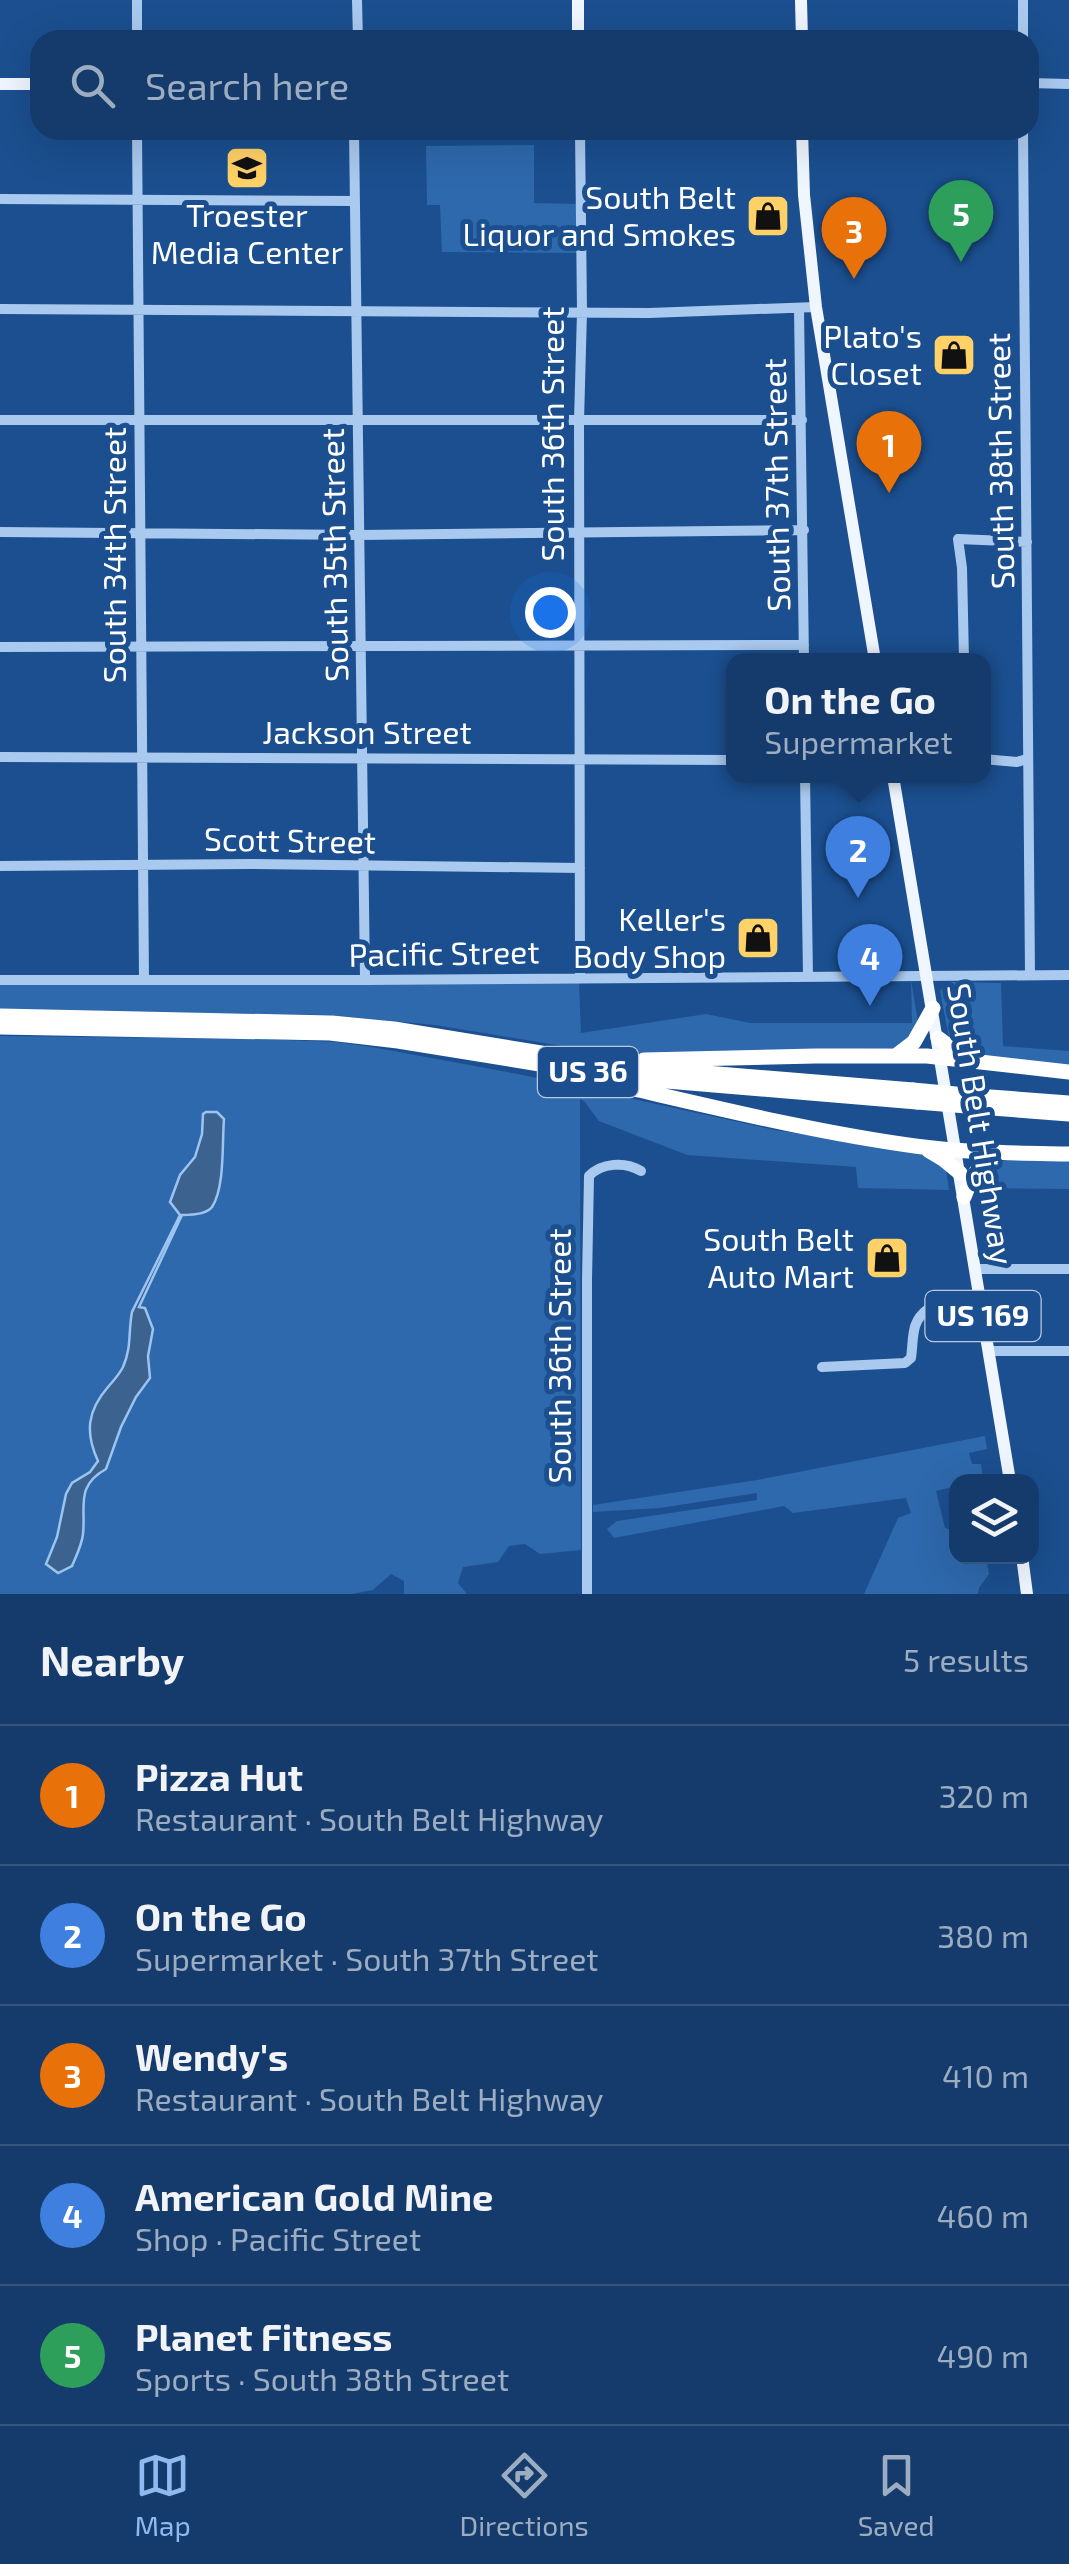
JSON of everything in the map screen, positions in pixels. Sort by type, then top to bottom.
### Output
[{"type":"highway","points":[[896,1056],[914,1042],[933,1008]]},
{"type":"highway","name":"US 36","points":[[0,1016],[332,1023],[678,1072],[978,1101],[1069,1103]]},
{"type":"highway","name":"US 36","points":[[0,1027],[330,1033],[677,1083],[915,1096]]},
{"type":"highway","points":[[938,1038],[970,1060]]},
{"type":"highway","points":[[557,1056],[650,1060],[896,1056],[1069,1072]]},
{"type":"highway","points":[[517,1060],[554,1073],[780,1123],[919,1147],[1069,1154]]},
{"type":"highway","name":"US 36","points":[[978,1101],[1069,1114]]},
{"type":"highway","points":[[919,1147],[943,1158],[960,1174]]},
{"type":"highway","points":[[964,1197],[981,1164],[998,1153]]},
{"type":"main road","points":[[578,0],[578,30]]},
{"type":"main road","points":[[801,0],[801,30]]},
{"type":"main road","points":[[0,84],[30,84]]},
{"type":"main road","points":[[802,140],[816,308],[874,653]]},
{"type":"main road","name":"South Belt Highway","points":[[895,783],[1009,1474]]},
{"type":"main road","points":[[1023,1564],[1027,1594]]},
{"type":"street","points":[[137,0],[137,30]]},
{"type":"street","points":[[358,0],[358,30]]},
{"type":"street","points":[[1023,0],[1023,30]]},
{"type":"street","points":[[1039,83],[1069,84]]},
{"type":"street","name":"South 34th Street","points":[[138,140],[144,980]]},
{"type":"street","name":"South 35th Street","points":[[354,140],[365,980]]},
{"type":"street","name":"South 36th Street","points":[[580,140],[580,978]]},
{"type":"street","name":"South 38th Street","points":[[1023,140],[1030,975]]},
{"type":"street","points":[[0,199],[354,200]]},
{"type":"street","name":"South 37th Street","points":[[799,308],[804,653]]},
{"type":"street","points":[[0,310],[649,313],[816,308]]},
{"type":"street","points":[[0,420],[802,420]]},
{"type":"street","points":[[0,532],[359,535],[804,530]]},
{"type":"street","points":[[964,653],[958,539],[1027,542]]},
{"type":"street","points":[[0,647],[804,645]]},
{"type":"street","name":"Jackson Street","points":[[0,757],[726,760]]},
{"type":"street","points":[[991,760],[1027,759]]},
{"type":"street","points":[[805,783],[808,977]]},
{"type":"street","name":"Scott Street","points":[[0,866],[580,868]]},
{"type":"street","name":"Pacific Street","points":[[0,980],[1069,975]]},
{"type":"street","name":"South 36th Street","points":[[586,1594],[590,1176],[599,1167],[613,1165],[635,1166],[640,1171]]},
{"type":"street","points":[[976,1268],[1069,1269]]},
{"type":"street","points":[[822,1367],[905,1363],[911,1358],[914,1326],[921,1314],[980,1295]]},
{"type":"street","points":[[988,1350],[1069,1351]]},
{"type":"shaded area","points":[[534,145],[534,203],[578,204],[578,253],[442,252],[440,205],[427,205],[426,146]]},
{"type":"shaded area","points":[[911,980],[918,1022],[902,1048],[642,1055],[435,1025],[328,1015],[0,1010],[0,984],[579,982],[581,1033],[706,1014],[750,1023],[912,1023]]},
{"type":"shaded area","points":[[952,982],[1001,983],[1003,1046],[1069,1051],[1069,1066],[968,1054],[950,1043],[940,991]]},
{"type":"shaded area","points":[[0,1036],[259,1039],[372,1047],[523,1075],[775,1130],[920,1152],[946,1169],[949,1190],[858,1188],[856,1167],[687,1155],[599,1121],[580,1099],[581,1550],[540,1554],[525,1544],[509,1546],[498,1562],[463,1567],[458,1583],[467,1594],[404,1594],[404,1581],[391,1574],[373,1590],[352,1594],[0,1594]]},
{"type":"shaded area","points":[[206,1112],[217,1112],[224,1119],[216,1199],[206,1212],[182,1215],[139,1307],[145,1308],[153,1329],[148,1356],[150,1378],[121,1427],[106,1469],[86,1490],[80,1546],[72,1566],[58,1573],[46,1564],[57,1537],[66,1494],[72,1483],[90,1472],[98,1461],[91,1441],[92,1414],[123,1367],[132,1312],[180,1215],[170,1202],[180,1175],[195,1157]]},
{"type":"shaded area","points":[[1011,1160],[1069,1161],[1069,1189],[975,1188],[988,1168]]},
{"type":"shaded area","points":[[985,1436],[987,1449],[969,1453],[972,1464],[981,1464],[982,1474],[949,1474],[949,1488],[936,1491],[945,1528],[949,1529],[949,1564],[987,1564],[989,1574],[978,1594],[864,1594],[898,1518],[911,1513],[906,1498],[793,1513],[784,1506],[614,1538],[607,1529],[617,1521],[757,1500],[757,1493],[660,1508],[593,1512],[593,1505],[757,1480]]},
{"type":"place","name":"Troester Media Center","points":[[247,168]]},
{"type":"place","name":"South Belt Liquor and Smokes","points":[[768,216]]},
{"type":"place","name":"Planet Fitness","points":[[961,262]]},
{"type":"place","name":"Wendy's","points":[[854,279]]},
{"type":"place","name":"Plato's Closet","points":[[954,355]]},
{"type":"place","name":"Pizza Hut","points":[[889,493]]},
{"type":"place","name":"On the Go","points":[[858,898]]},
{"type":"place","name":"Keller's Body Shop","points":[[758,938]]},
{"type":"place","name":"American Gold Mine","points":[[870,1006]]},
{"type":"place","name":"South Belt Auto Mart","points":[[887,1258]]}]
